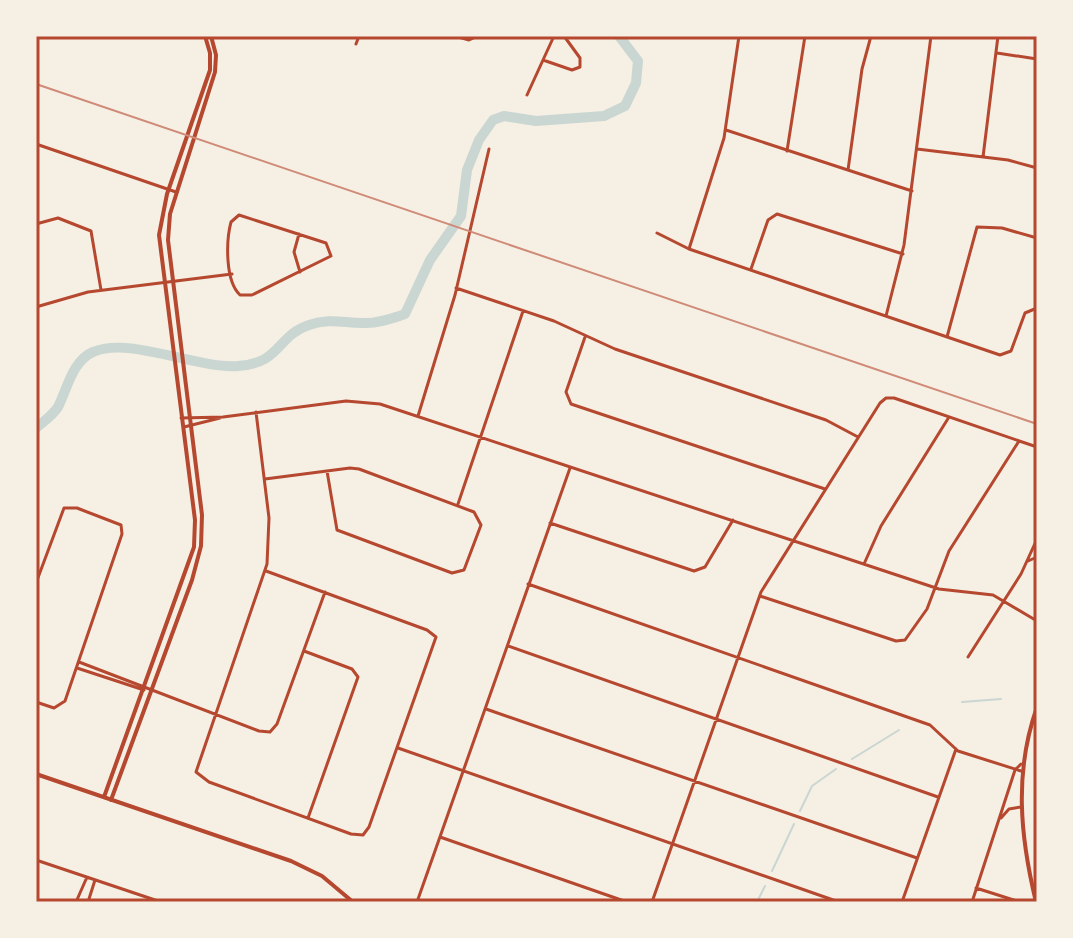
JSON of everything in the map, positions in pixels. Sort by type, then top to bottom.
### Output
[{"type":"street","points":[[104,797],[194,547],[195,520],[159,235],[168,190],[210,70],[208,36]]},
{"type":"street","points":[[111,800],[201,546],[202,515],[168,233],[177,192],[215,72],[216,55],[208,36]]},
{"type":"street","points":[[356,44],[359,36]]},
{"type":"street","points":[[455,36],[469,40],[478,36]]},
{"type":"street","points":[[527,95],[554,36]]},
{"type":"street","points":[[543,60],[572,70],[580,67],[580,58],[564,36]]},
{"type":"street","points":[[689,249],[726,130],[739,36]]},
{"type":"street","points":[[787,151],[805,36]]},
{"type":"street","points":[[848,171],[862,69],[871,36]]},
{"type":"street","points":[[886,316],[903,254],[931,36]]},
{"type":"street","points":[[983,157],[998,36]]},
{"type":"street","points":[[996,53],[1037,59]]},
{"type":"street","points":[[726,130],[912,191]]},
{"type":"street","points":[[36,144],[177,192]]},
{"type":"street","points":[[418,416],[456,288],[489,149]]},
{"type":"street","points":[[917,149],[983,157],[1037,168]]},
{"type":"street","points":[[750,270],[769,218],[777,214],[903,254]]},
{"type":"street","points":[[246,216],[326,243],[331,250],[326,260],[300,272],[245,297],[235,290],[228,236],[235,217],[246,216]]},
{"type":"street","points":[[36,224],[58,218],[91,231],[101,290]]},
{"type":"street","points":[[947,337],[977,227],[991,226],[1037,238]]},
{"type":"street","points":[[657,233],[689,249],[1005,355],[1013,349],[1025,313],[1037,308]]},
{"type":"street","points":[[299,234],[294,252],[300,272]]},
{"type":"street","points":[[36,307],[101,290],[232,274]]},
{"type":"street","points":[[456,288],[627,353],[826,420],[858,437]]},
{"type":"street","points":[[457,505],[523,311]]},
{"type":"street","points":[[586,336],[566,399],[579,407],[825,489]]},
{"type":"street","points":[[652,902],[759,595],[858,437],[886,398],[1037,447]]},
{"type":"street","points":[[182,427],[223,417],[357,400],[418,416],[934,587],[985,593],[1004,599],[1037,621]]},
{"type":"street","points":[[256,412],[270,525],[266,571],[197,764],[199,776],[308,818],[363,835],[369,827],[436,637],[427,630],[266,571]]},
{"type":"street","points":[[181,418],[223,417]]},
{"type":"street","points":[[864,564],[881,526],[949,417]]},
{"type":"street","points":[[759,595],[901,642],[909,637],[925,613],[949,551],[1019,441]]},
{"type":"street","points":[[417,902],[571,467]]},
{"type":"street","points":[[265,479],[327,471],[359,469],[478,513],[481,522],[465,568],[455,574],[337,530],[327,471]]},
{"type":"street","points":[[36,583],[38,568],[64,508],[77,508],[121,525],[122,534],[63,704],[54,708],[36,702]]},
{"type":"street","points":[[550,523],[694,571],[705,567],[733,520]]},
{"type":"street","points":[[968,657],[1028,561],[1037,539]]},
{"type":"street","points":[[1028,561],[1037,557]]},
{"type":"street","points":[[528,584],[930,725],[956,749],[1018,770]]},
{"type":"street","points":[[77,668],[152,691],[263,732],[273,730],[325,592]]},
{"type":"street","points":[[506,646],[938,797]]},
{"type":"street","points":[[304,651],[352,669],[358,677],[308,818]]},
{"type":"street","points":[[79,662],[144,689]]},
{"type":"street","points":[[972,902],[1021,764],[1037,707]]},
{"type":"street","points":[[485,708],[917,858]]},
{"type":"street","points":[[398,748],[839,902]]},
{"type":"street","points":[[902,902],[956,749]]},
{"type":"street","points":[[1018,770],[1036,902]]},
{"type":"street","points":[[36,774],[299,864],[327,880],[353,902]]},
{"type":"street","points":[[999,821],[1009,809],[1021,807]]},
{"type":"street","points":[[440,837],[627,902]]},
{"type":"street","points":[[36,860],[161,902]]},
{"type":"street","points":[[76,902],[87,877]]},
{"type":"street","points":[[88,902],[95,880]]},
{"type":"street","points":[[976,888],[1020,902]]},
{"type":"waterway","points":[[36,428],[56,410],[80,361],[93,352],[125,348],[202,363],[238,366],[263,360],[290,336],[309,325],[330,321],[374,323],[405,314],[430,260],[461,216],[467,170],[479,140],[493,120],[504,116],[536,121],[604,116],[625,106],[636,83],[638,61],[619,36]]},
{"type":"waterway","points":[[962,702],[1001,699]]},
{"type":"waterway","points":[[852,759],[899,730]]},
{"type":"waterway","points":[[800,811],[812,786],[836,769]]},
{"type":"waterway","points":[[772,871],[794,824]]},
{"type":"waterway","points":[[757,902],[765,886]]},
{"type":"railway","points":[[36,84],[1037,424]]}]
